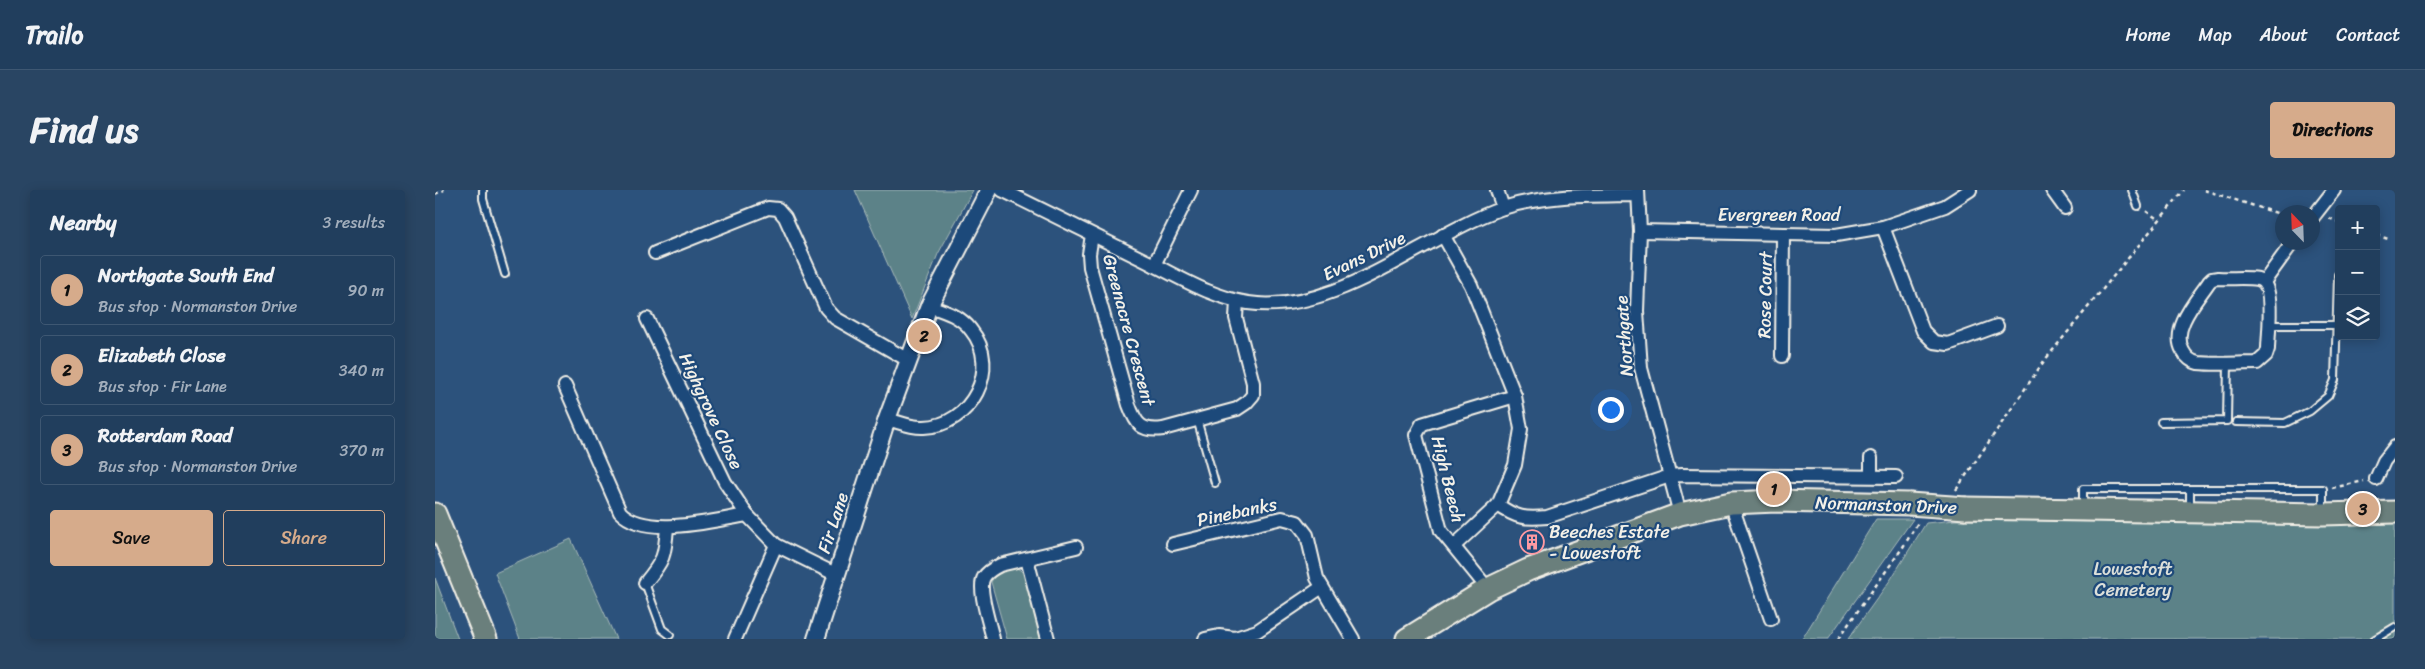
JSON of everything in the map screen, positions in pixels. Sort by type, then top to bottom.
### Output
[{"type":"main road","name":"Normanston Drive","points":[[1407,639],[1488,589],[1584,548],[1680,514],[1731,503],[1776,501],[1914,512],[1961,499],[2083,511],[2323,514],[2395,512]]},
{"type":"main road","points":[[435,514],[486,639]]},
{"type":"street","name":"Fir Lane","points":[[817,639],[887,419],[908,360],[929,306],[989,190]]},
{"type":"street","name":"Evans Drive","points":[[1002,190],[1219,298],[1265,304],[1285,304],[1324,295],[1342,288],[1443,235],[1503,208],[1565,193],[1638,193]]},
{"type":"street","points":[[1154,265],[1191,190]]},
{"type":"street","points":[[1497,190],[1503,208]]},
{"type":"street","name":"Evergreen Road","points":[[1640,231],[1836,235],[1883,227],[1945,206],[1970,190]]},
{"type":"street","points":[[2052,190],[2065,208]]},
{"type":"street","points":[[2320,208],[2334,190]]},
{"type":"street","name":"Northgate","points":[[1638,193],[1640,231],[1637,311],[1641,368],[1680,514]]},
{"type":"street","points":[[655,253],[768,208],[778,209],[785,217],[827,308],[835,318],[908,360]]},
{"type":"street","points":[[1883,227],[1923,331],[1934,342],[1948,344],[1997,326]]},
{"type":"street","name":"Rose Court","points":[[1782,356],[1783,234]]},
{"type":"street","name":"Greenacre Crescent","points":[[1092,235],[1089,254],[1090,268],[1134,417],[1141,426],[1151,430],[1237,409],[1253,395],[1253,383],[1236,318],[1237,301]]},
{"type":"street","name":"High Beech","points":[[1443,235],[1471,285],[1515,396],[1521,429],[1515,465],[1498,505],[1454,546]]},
{"type":"street","points":[[2264,282],[2287,250]]},
{"type":"street","points":[[2212,279],[2258,279],[2264,282],[2269,291],[2269,325],[2268,349],[2263,359],[2257,363],[2197,362],[2190,360],[2184,354],[2179,339],[2184,321],[2212,279]]},
{"type":"street","points":[[887,419],[914,427],[943,424],[960,413],[979,391],[984,372],[975,335],[958,318],[929,306]]},
{"type":"street","name":"Highgrove Close","points":[[647,319],[725,482],[747,515],[776,545],[837,575]]},
{"type":"street","points":[[565,386],[620,512],[627,519],[667,527],[747,515]]},
{"type":"street","name":"High Beech","points":[[1488,589],[1441,531],[1416,434],[1423,424],[1515,396]]},
{"type":"street","points":[[2376,479],[2384,461],[2395,447]]},
{"type":"street","points":[[1871,458],[1871,476]]},
{"type":"street","points":[[1498,505],[1512,515],[1528,518],[1547,517],[1670,476],[1896,477]]},
{"type":"street","points":[[1731,503],[1771,619]]},
{"type":"street","name":"Pinebanks","points":[[1173,544],[1282,518],[1297,522],[1307,535],[1317,578],[1353,639]]},
{"type":"street","points":[[645,582],[660,565],[665,552],[667,527]]},
{"type":"street","points":[[735,639],[776,545]]},
{"type":"street","points":[[993,639],[981,587],[983,578],[990,570],[1000,565],[1076,547]]},
{"type":"street","points":[[1027,559],[1048,639]]},
{"type":"street","points":[[1205,639],[1219,636],[1235,638],[1257,631],[1322,588]]},
{"type":"lane","points":[[483,190],[483,199],[505,274]]},
{"type":"lane","points":[[2132,190],[2138,206]]},
{"type":"lane","points":[[2269,325],[2335,325]]},
{"type":"lane","points":[[2236,422],[2285,423],[2310,411],[2327,396],[2335,380],[2336,340]]},
{"type":"lane","points":[[2161,422],[2227,421],[2228,363]]},
{"type":"lane","points":[[1197,419],[1215,483]]},
{"type":"lane","points":[[2083,511],[2083,489],[2323,489],[2323,514]]},
{"type":"lane","points":[[2190,489],[2190,511]]},
{"type":"lane","points":[[645,582],[662,629],[670,635]]},
{"type":"lane","points":[[2375,639],[2395,627]]},
{"type":"path","points":[[435,194],[444,190]]},
{"type":"path","points":[[1961,499],[2044,361],[2184,190]]},
{"type":"path","points":[[2204,190],[2275,212]]},
{"type":"path","points":[[2138,206],[2159,220]]},
{"type":"path","points":[[2380,236],[2391,240]]},
{"type":"path","points":[[2323,489],[2376,479]]},
{"type":"path","points":[[1838,639],[1903,547],[1914,512]]},
{"type":"green space","points":[[855,190],[973,190],[938,254],[912,319]]},
{"type":"green space","points":[[1876,519],[1913,519],[1828,639],[1802,639]]},
{"type":"green space","name":"Lowestoft Cemetery","points":[[1955,520],[2395,522],[2395,639],[1848,639],[1891,579],[1926,523]]},
{"type":"green space","points":[[571,539],[616,639],[520,639],[495,573]]},
{"type":"green space","points":[[1016,567],[1025,574],[1042,639],[1007,639],[991,582],[996,573]]},
{"type":"green space","points":[[435,578],[458,639],[435,639]]},
{"type":"place","name":"Elizabeth Close","points":[[924,336]]},
{"type":"place","name":"Northgate South End","points":[[1774,489]]},
{"type":"place","name":"Rotterdam Road","points":[[2363,509]]},
{"type":"place","name":"Beeches Estate - Lowestoft","points":[[1532,542]]}]
